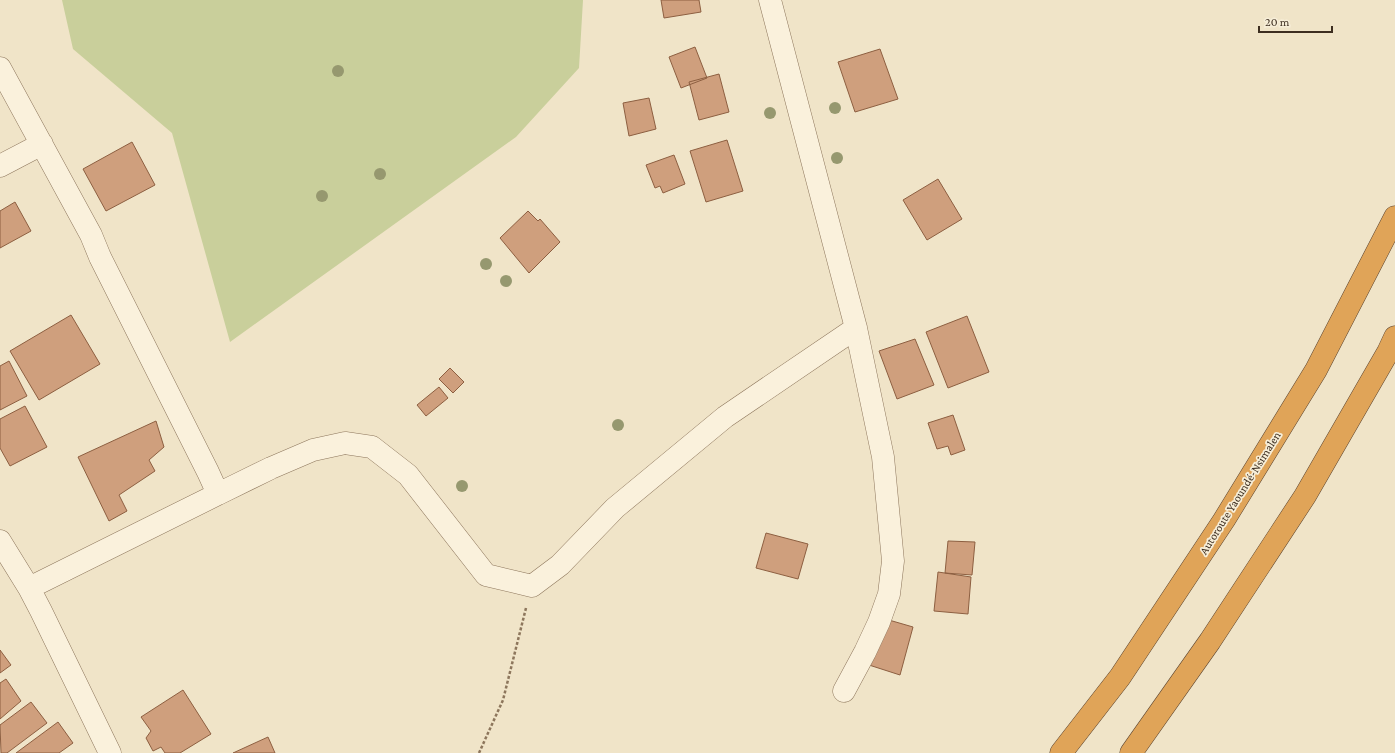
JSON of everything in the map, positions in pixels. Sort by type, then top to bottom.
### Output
[{"type":"highway","name":"Autoroute Yaoundé-Nsimalen","points":[[1061,753],[1120,678],[1224,520],[1316,370],[1395,217]]},
{"type":"highway","points":[[1131,753],[1210,642],[1306,496],[1388,352],[1395,337]]},
{"type":"street","points":[[770,0],[856,328],[883,457],[892,561],[889,594],[879,622],[865,652],[844,690]]},
{"type":"street","points":[[0,68],[91,235],[100,257],[218,494]]},
{"type":"street","points":[[0,166],[42,144]]},
{"type":"street","points":[[29,588],[271,468],[313,450],[345,443],[372,447],[408,475],[486,575],[532,586],[560,565],[616,508],[725,417],[856,328]]},
{"type":"street","points":[[0,541],[29,588],[41,611],[110,753]]},
{"type":"path","points":[[479,753],[503,700],[532,586]]},
{"type":"green space","points":[[62,0],[583,0],[579,68],[516,137],[230,342],[172,133],[73,49]]},
{"type":"building","points":[[661,0],[699,0],[701,12],[664,18]]},
{"type":"building","points":[[695,47],[707,78],[681,88],[669,57]]},
{"type":"building","points":[[880,49],[898,99],[855,112],[838,62]]},
{"type":"building","points":[[719,74],[729,112],[699,120],[689,82]]},
{"type":"building","points":[[649,98],[656,129],[629,136],[623,103]]},
{"type":"building","points":[[727,140],[743,191],[706,202],[690,151]]},
{"type":"building","points":[[132,142],[155,185],[106,211],[83,169]]},
{"type":"building","points":[[674,155],[685,184],[663,193],[660,186],[655,188],[646,165]]},
{"type":"building","points":[[938,179],[962,219],[927,240],[903,200]]},
{"type":"building","points":[[15,202],[31,231],[0,248],[0,211]]},
{"type":"building","points":[[528,211],[538,221],[540,219],[560,242],[529,273],[500,238]]},
{"type":"building","points":[[71,315],[100,364],[39,400],[10,351]]},
{"type":"building","points":[[967,316],[989,372],[948,388],[926,332]]},
{"type":"building","points":[[915,339],[934,385],[897,399],[879,351]]},
{"type":"building","points":[[9,361],[27,396],[0,410],[0,366]]},
{"type":"building","points":[[450,368],[464,382],[453,393],[439,379]]},
{"type":"building","points":[[439,387],[448,398],[426,416],[417,405]]},
{"type":"building","points":[[25,406],[47,447],[10,466],[0,448],[0,419]]},
{"type":"building","points":[[953,415],[965,450],[951,455],[948,446],[937,449],[928,423]]},
{"type":"building","points":[[156,421],[164,447],[149,460],[155,471],[119,495],[127,511],[109,521],[78,457]]},
{"type":"building","points":[[766,533],[808,544],[798,579],[756,568]]},
{"type":"building","points":[[948,541],[975,542],[972,575],[945,573]]},
{"type":"building","points":[[938,572],[971,577],[968,614],[934,611]]},
{"type":"building","points":[[882,618],[913,627],[900,675],[869,665]]},
{"type":"building","points":[[0,650],[11,665],[0,673]]},
{"type":"building","points":[[6,679],[21,701],[0,719],[0,683]]},
{"type":"building","points":[[183,690],[211,734],[180,753],[165,753],[161,747],[153,751],[146,738],[151,731],[141,717]]},
{"type":"building","points":[[31,702],[47,723],[7,753],[1,753],[0,725]]},
{"type":"building","points":[[58,722],[73,743],[59,753],[16,753]]},
{"type":"building","points":[[268,737],[275,753],[233,753]]}]
